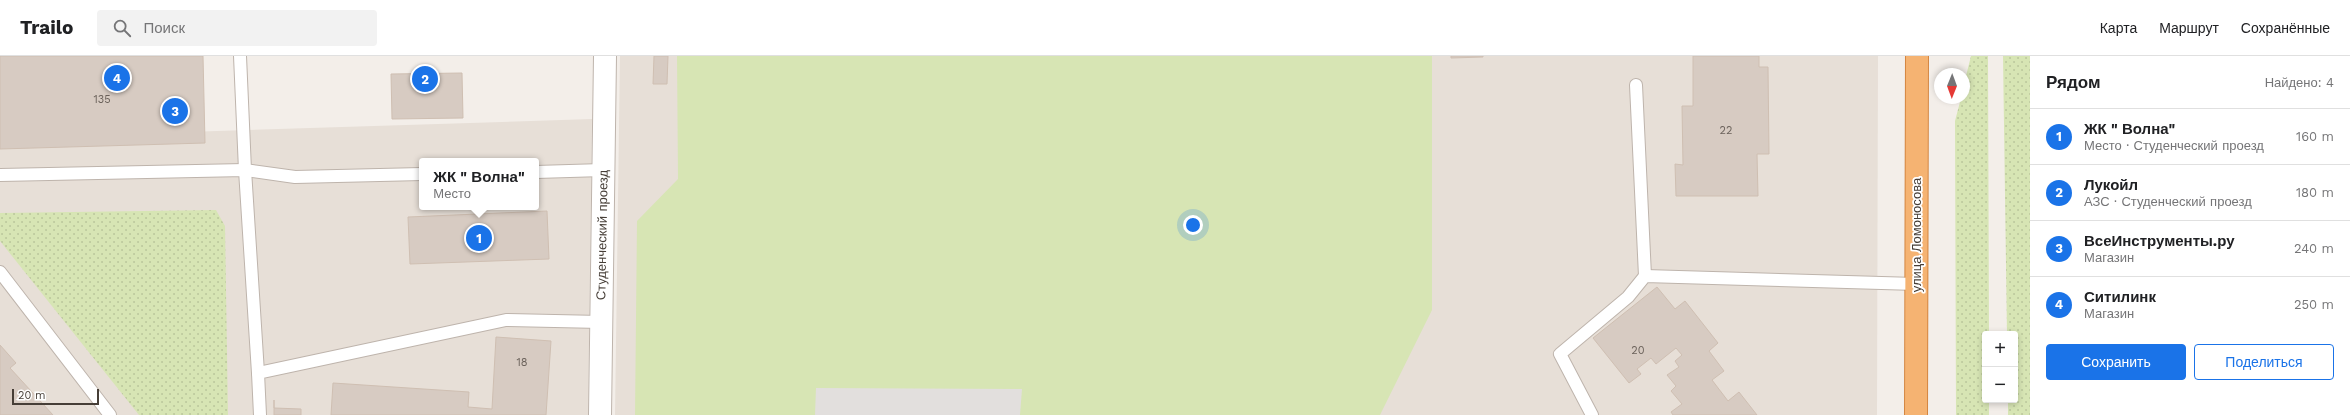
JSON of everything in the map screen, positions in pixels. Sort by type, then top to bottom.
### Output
[{"type":"highway","name":"улица Ломоносова","points":[[1916,415],[1917,56]]},
{"type":"street","name":"Студенческий проезд","points":[[600,415],[605,56]]},
{"type":"lane","points":[[240,56],[245,170],[260,415]]},
{"type":"lane","points":[[1592,415],[1560,354],[1628,297],[1645,276],[1636,85]]},
{"type":"lane","points":[[0,175],[245,170],[294,177],[419,174]]},
{"type":"lane","points":[[539,172],[603,170]]},
{"type":"lane","points":[[0,272],[110,415]]},
{"type":"lane","points":[[1645,276],[1916,284]]},
{"type":"lane","points":[[258,373],[506,320],[601,322]]},
{"type":"shaded area","points":[[620,56],[1878,56],[1877,415],[615,415]]},
{"type":"shaded area","points":[[592,119],[588,415],[0,415],[0,138]]},
{"type":"shaded area","points":[[816,388],[1022,389],[1020,415],[815,415]]},
{"type":"green space","points":[[677,56],[1432,56],[1432,310],[1380,415],[635,415],[637,221],[678,179]]},
{"type":"green space","points":[[1971,56],[1988,56],[1989,331],[1982,331],[1982,403],[1989,403],[1989,415],[1956,415],[1955,121],[1959,104],[1970,104],[1970,68],[1968,68]]},
{"type":"green space","points":[[2003,56],[2030,56],[2030,415],[2008,415],[2008,403],[2018,403],[2018,331],[2007,331]]},
{"type":"green space","points":[[216,210],[225,226],[228,415],[139,415],[0,241],[0,213]]},
{"type":"building","points":[[0,56],[203,56],[205,143],[0,149]]},
{"type":"building","points":[[654,56],[668,56],[667,84],[653,84]]},
{"type":"building","points":[[1451,56],[1483,56],[1483,57],[1451,58]]},
{"type":"building","points":[[1693,56],[1759,56],[1759,67],[1768,67],[1769,154],[1757,154],[1758,196],[1676,196],[1675,164],[1683,165],[1682,106],[1693,106]]},
{"type":"building","points":[[462,73],[463,118],[392,119],[391,74]]},
{"type":"building","points":[[547,211],[549,259],[410,264],[408,217]]},
{"type":"building","points":[[1657,287],[1675,309],[1685,301],[1718,343],[1709,351],[1724,371],[1712,380],[1728,401],[1739,392],[1757,415],[1673,415],[1671,412],[1682,404],[1671,391],[1676,386],[1667,375],[1679,367],[1675,361],[1682,355],[1676,348],[1656,364],[1651,358],[1637,369],[1641,374],[1629,383],[1593,338]]},
{"type":"building","points":[[496,337],[551,341],[546,415],[331,415],[333,383],[469,392],[468,407],[492,409]]},
{"type":"building","points":[[0,345],[16,363],[10,368],[53,415],[0,415]]},
{"type":"building","points":[[274,408],[301,409],[301,415],[274,415]]},
{"type":"place","name":"Ситилинк","points":[[117,78]]},
{"type":"place","name":"Лукойл","points":[[425,79]]},
{"type":"place","name":"ВсеИнструменты.ру","points":[[175,111]]},
{"type":"place","name":"ЖК \" Волна\"","points":[[479,238]]}]
